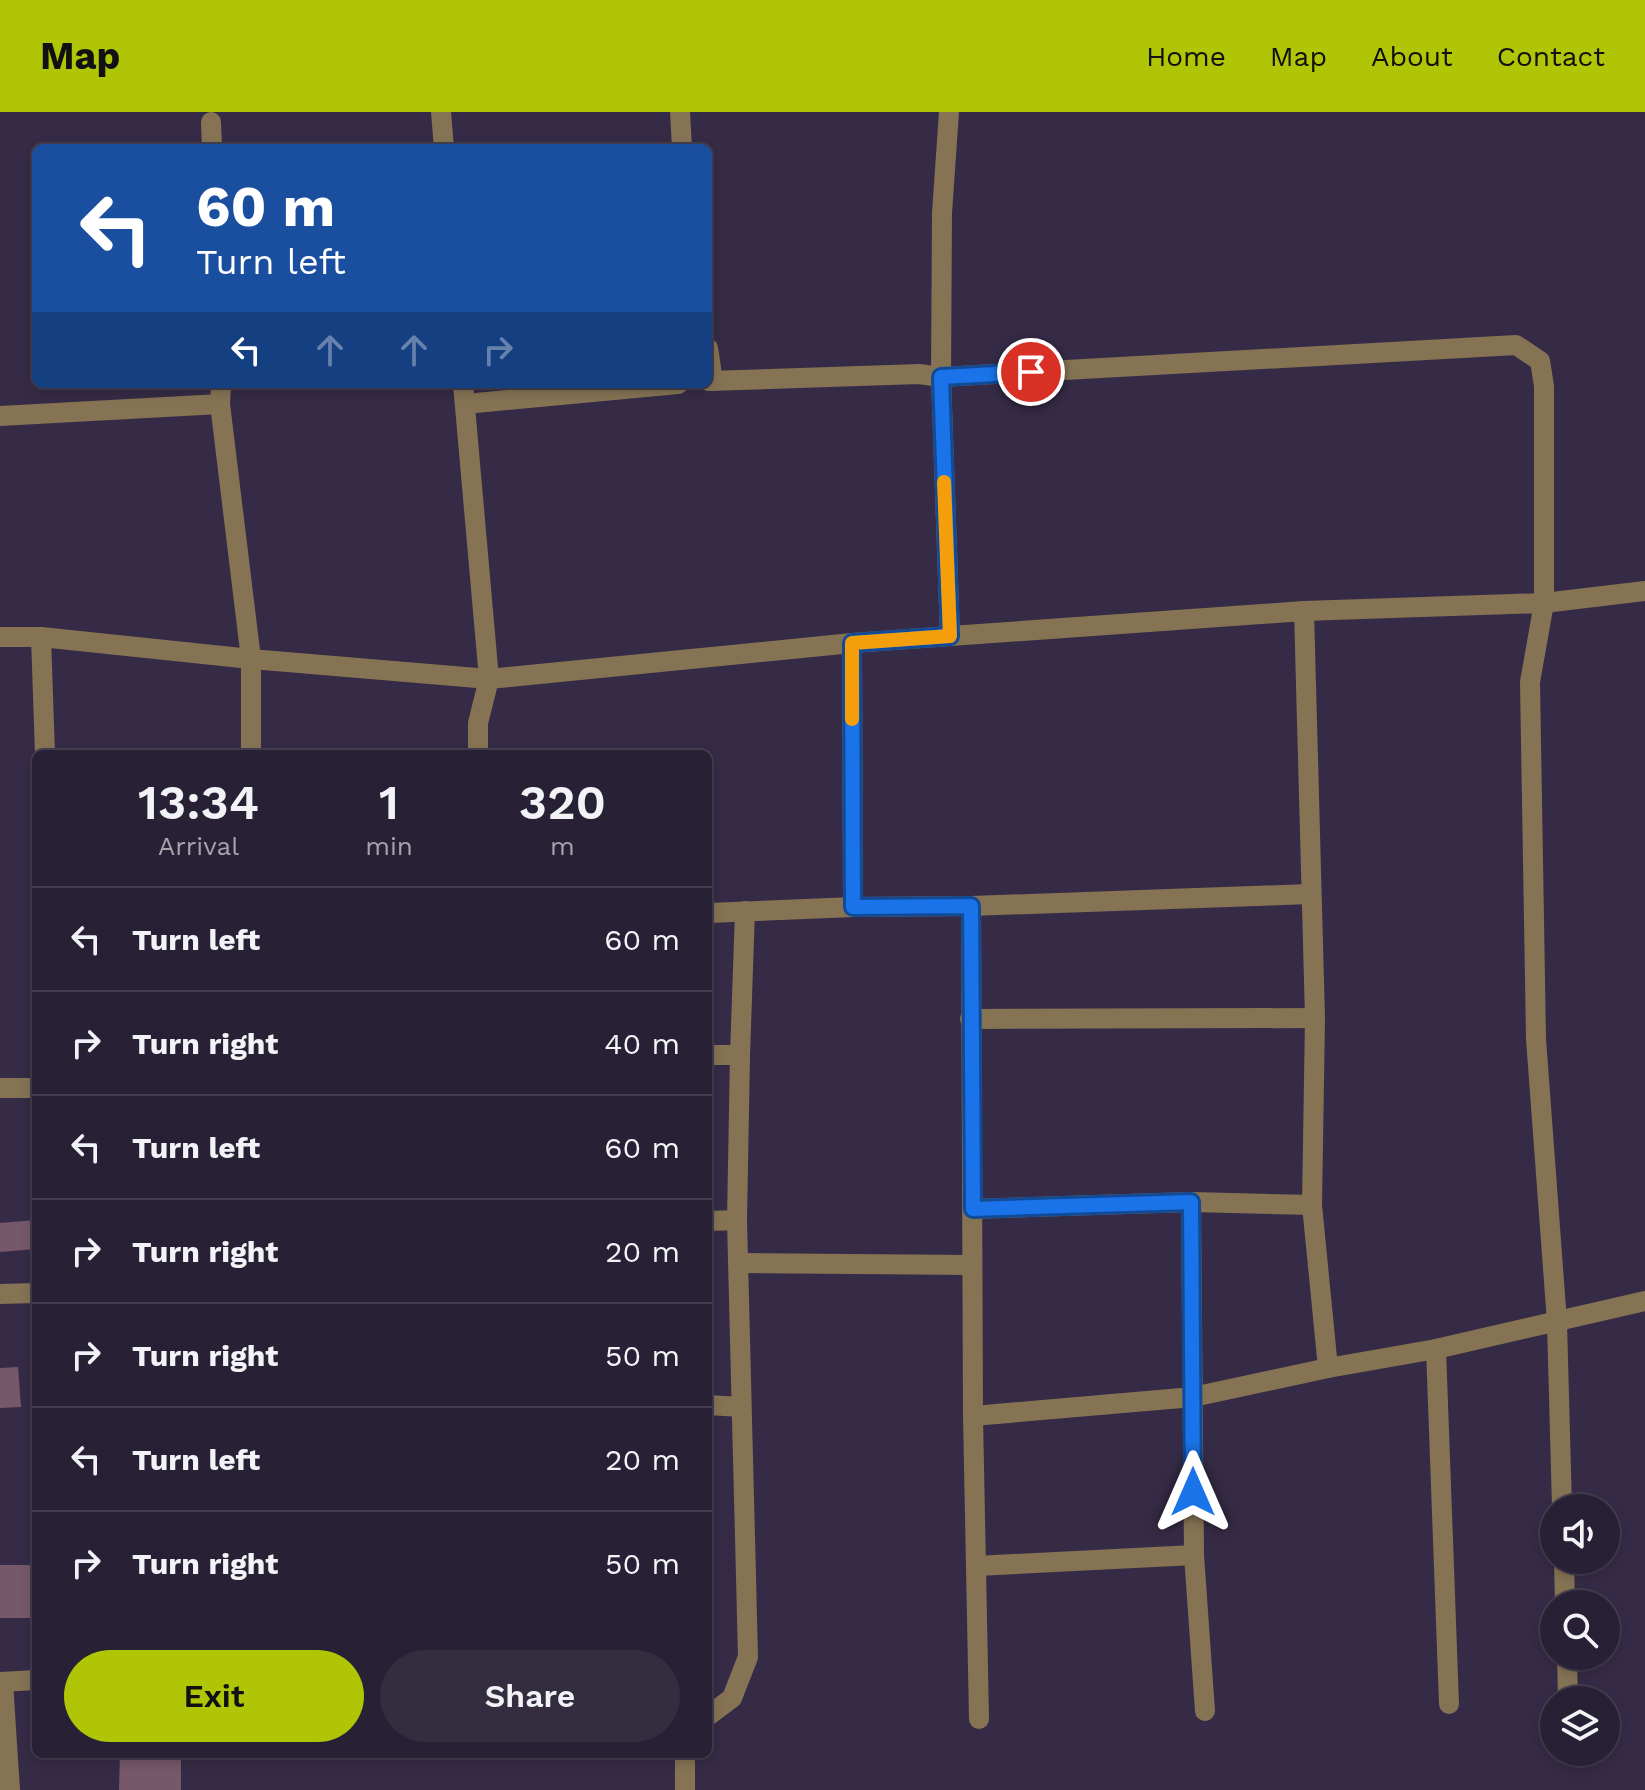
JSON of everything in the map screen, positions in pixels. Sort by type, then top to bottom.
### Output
[{"type":"street","points":[[441,112],[444,144]]},
{"type":"street","points":[[680,112],[682,144]]},
{"type":"street","points":[[949,112],[942,213],[941,377],[950,636]]},
{"type":"street","points":[[211,122],[212,144]]},
{"type":"street","points":[[712,381],[919,374],[941,377],[1516,345],[1540,361],[1544,386],[1544,603],[1530,682],[1536,1039],[1557,1322],[1562,1494]]},
{"type":"street","points":[[478,750],[478,723],[489,679],[464,394],[592,388]]},
{"type":"street","points":[[0,416],[220,394],[251,659],[251,750]]},
{"type":"street","points":[[0,637],[41,637],[489,679],[852,643],[1304,611],[1544,603],[1645,591]]},
{"type":"street","points":[[1304,611],[1315,1018],[1312,1205],[1328,1368]]},
{"type":"street","points":[[41,637],[45,750]]},
{"type":"street","points":[[852,643],[853,907]]},
{"type":"street","points":[[712,913],[1311,894]]},
{"type":"street","points":[[971,906],[973,1416],[979,1719]]},
{"type":"street","points":[[712,1713],[732,1698],[748,1657],[737,1220],[745,911]]},
{"type":"street","points":[[970,1019],[1315,1018]]},
{"type":"street","points":[[712,1055],[740,1055]]},
{"type":"street","points":[[0,1088],[32,1088]]},
{"type":"street","points":[[973,1209],[1191,1202],[1312,1205]]},
{"type":"street","points":[[1191,1202],[1194,1555],[1205,1711]]},
{"type":"street","points":[[712,1221],[737,1220]]},
{"type":"street","points":[[739,1263],[972,1265]]},
{"type":"street","points":[[0,1294],[32,1293]]},
{"type":"street","points":[[973,1416],[1193,1397],[1436,1349],[1645,1301]]},
{"type":"street","points":[[1436,1349],[1449,1704]]},
{"type":"street","points":[[712,1405],[741,1407]]},
{"type":"street","points":[[976,1566],[1194,1555]]},
{"type":"street","points":[[10,1790],[1,1682],[32,1680]]},
{"type":"street","points":[[685,1758],[685,1790]]},
{"type":"building","points":[[32,1220],[32,1249],[0,1252],[0,1223]]},
{"type":"building","points":[[18,1367],[21,1407],[0,1408],[0,1368]]},
{"type":"building","points":[[0,1565],[32,1565],[32,1618],[0,1618]]},
{"type":"building","points":[[120,1758],[181,1758],[181,1790],[119,1790]]},
{"type":"slow traffic","points":[[852,719],[852,643],[950,636],[944,482]]},
{"type":"route","points":[[1031,372],[941,377],[950,636],[852,643],[853,907],[971,906],[973,1209],[1191,1202],[1193,1492]]}]
